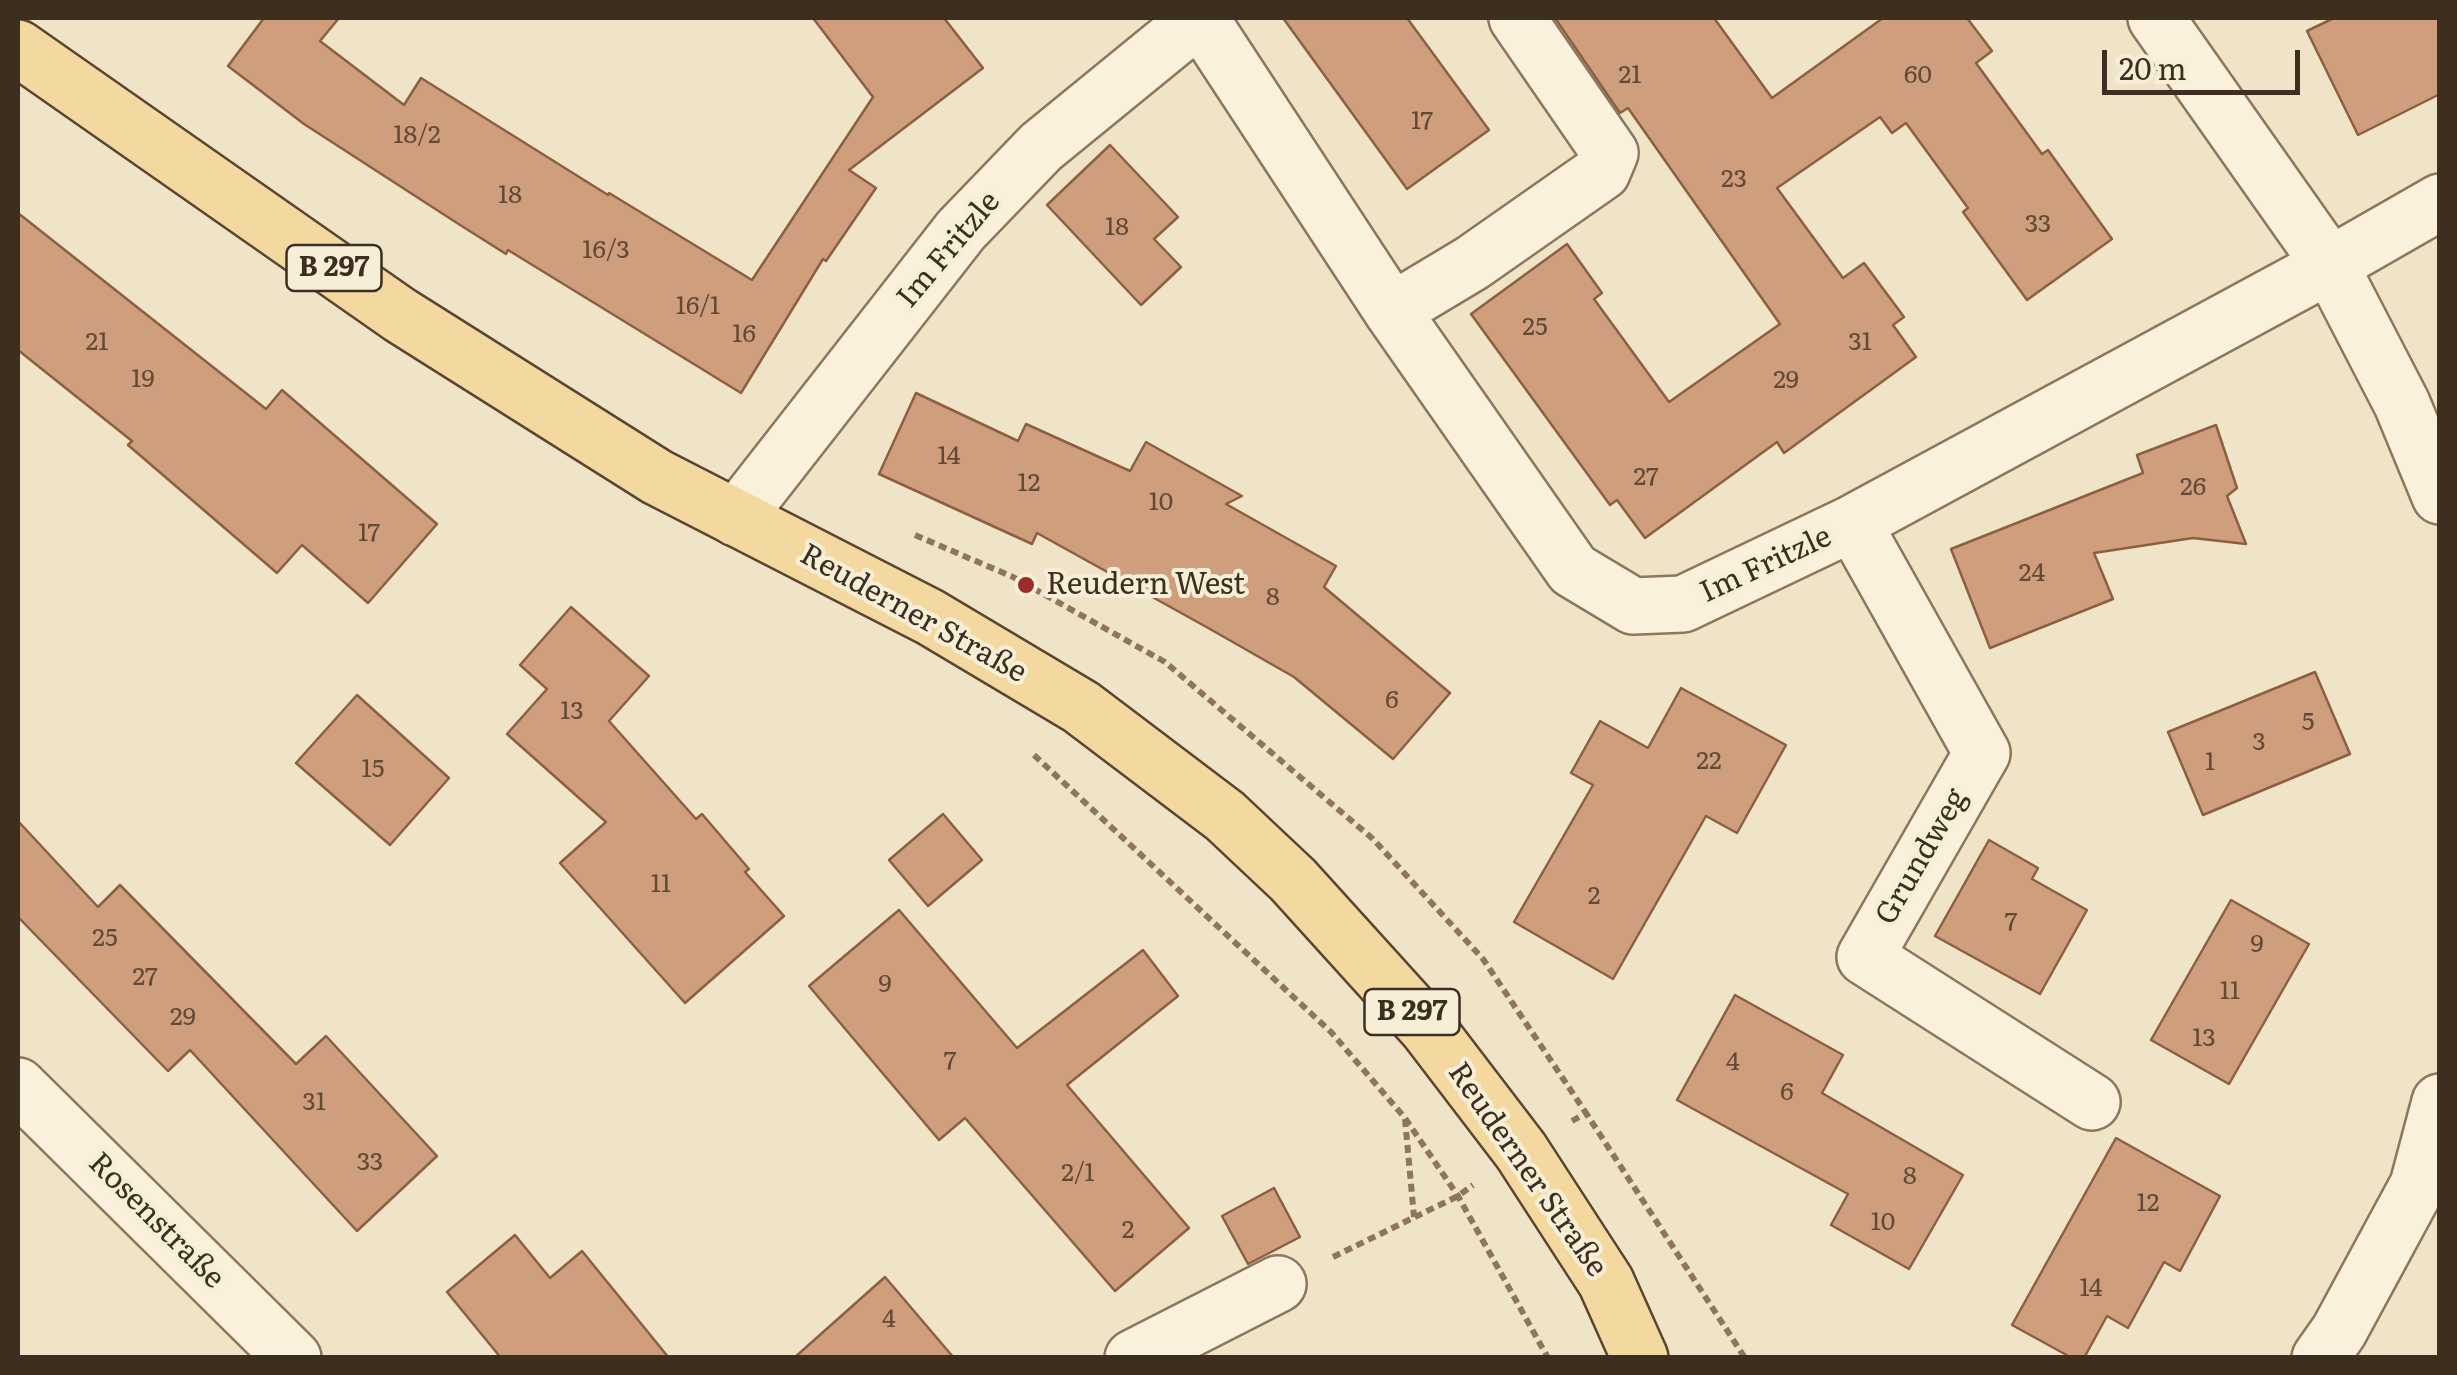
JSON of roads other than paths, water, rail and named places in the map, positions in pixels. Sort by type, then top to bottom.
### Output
[{"type":"main road","name":"Reuderner Straße","points":[[18,48],[400,314],[657,477],[930,618],[1082,707],[1226,816],[1293,880],[1427,1028],[1522,1151],[1606,1282],[1640,1358]]},
{"type":"street","name":"Im Fritzle","points":[[736,518],[961,230],[1041,146],[1199,18],[1392,311],[1573,570],[1633,606],[1683,604],[1853,523],[2330,266],[2440,202]]},
{"type":"street","points":[[1392,311],[1472,263],[1602,172],[1610,153],[1517,18]]},
{"type":"street","points":[[2156,18],[2330,266],[2402,404],[2440,496]]},
{"type":"street","name":"Grundweg","points":[[1853,523],[1982,753],[1865,957],[2092,1102]]},
{"type":"street","name":"Rosenstraße","points":[[18,1086],[292,1358]]},
{"type":"street","points":[[2320,1358],[2340,1331],[2418,1185],[2440,1102]]},
{"type":"street","points":[[1133,1358],[1278,1284]]},
{"type":"place","name":"Reudern West","points":[[1026,585]]}]
